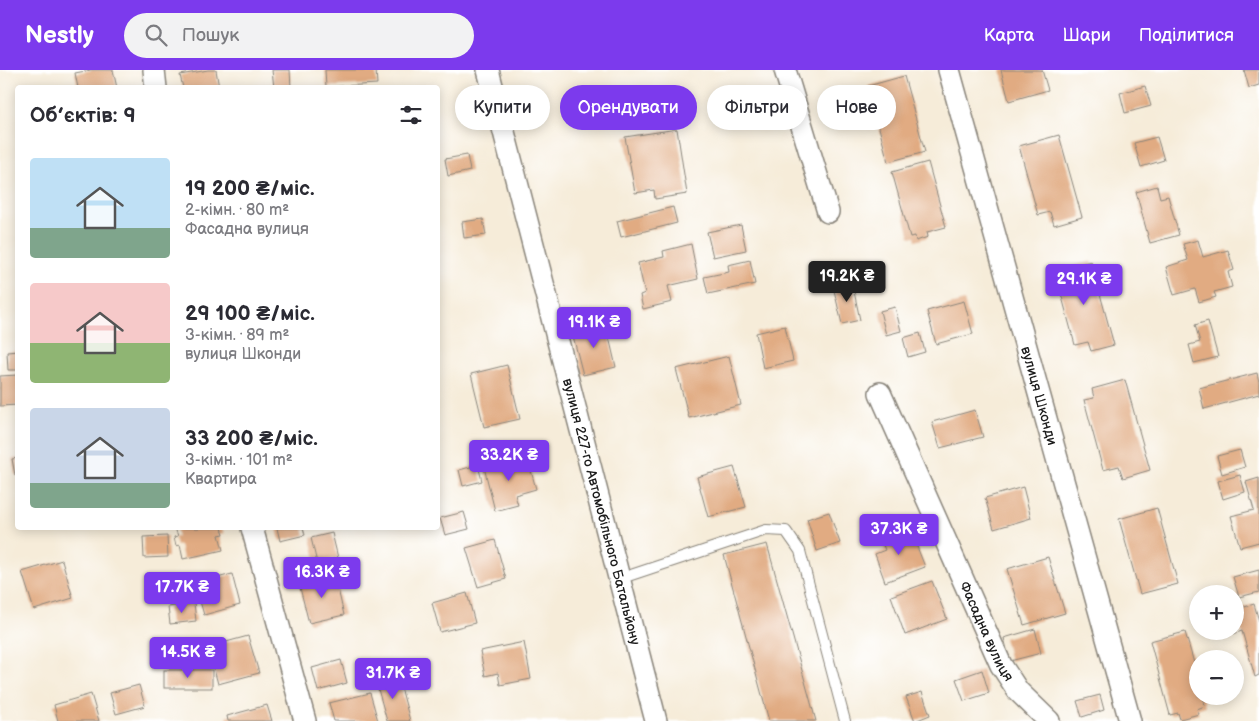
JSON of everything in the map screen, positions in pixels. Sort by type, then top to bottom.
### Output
[{"type":"street","points":[[154,70],[156,85]]},
{"type":"street","name":"вулиця 227-го Автомобільного Батальйону","points":[[488,70],[656,721]]},
{"type":"street","points":[[785,70],[828,212]]},
{"type":"street","name":"вулиця Шконди","points":[[949,70],[1130,721]]},
{"type":"street","name":"Фасадна вулиця","points":[[880,393],[1001,665],[1018,692],[1049,721]]},
{"type":"street","points":[[253,530],[306,721]]},
{"type":"lane","points":[[619,579],[766,530],[786,532],[800,551],[845,721]]},
{"type":"building","points":[[91,70],[113,70],[116,85],[77,85],[75,73]]},
{"type":"building","points":[[216,70],[218,85],[182,85],[180,75]]},
{"type":"building","points":[[272,70],[290,70],[291,85],[274,85]]},
{"type":"building","points":[[325,70],[376,70],[377,84],[326,85]]},
{"type":"building","points":[[1001,70],[1042,70],[1048,90],[1009,101]]},
{"type":"building","points":[[1244,70],[1259,70],[1259,85],[1249,88]]},
{"type":"building","points":[[904,76],[925,152],[888,162],[880,130],[896,130],[896,85],[872,85]]},
{"type":"building","points":[[1145,86],[1151,106],[1125,113],[1120,93]]},
{"type":"building","points":[[677,130],[687,194],[655,199],[654,190],[635,193],[625,137]]},
{"type":"building","points":[[1059,135],[1082,217],[1054,225],[1050,212],[1038,215],[1019,146]]},
{"type":"building","points":[[1157,137],[1164,160],[1141,167],[1134,143]]},
{"type":"building","points":[[467,155],[470,171],[448,176],[445,159]]},
{"type":"building","points":[[928,162],[946,227],[927,232],[928,237],[916,241],[915,236],[910,237],[892,172]]},
{"type":"building","points":[[1157,186],[1160,198],[1168,196],[1179,235],[1150,243],[1136,192]]},
{"type":"building","points":[[673,207],[677,223],[621,237],[617,221]]},
{"type":"building","points":[[483,219],[486,235],[464,238],[462,222]]},
{"type":"building","points":[[741,225],[746,250],[713,257],[707,232]]},
{"type":"building","points":[[1198,240],[1203,257],[1228,250],[1234,270],[1228,272],[1232,287],[1214,292],[1216,297],[1199,302],[1195,289],[1174,295],[1166,267],[1188,260],[1183,244]]},
{"type":"building","points":[[691,244],[698,279],[668,286],[672,302],[643,309],[640,295],[645,293],[638,263],[664,257],[663,251]]},
{"type":"building","points":[[750,260],[755,284],[708,294],[704,277],[729,272],[728,265]]},
{"type":"building","points":[[1091,261],[1114,345],[1091,351],[1088,342],[1075,345],[1055,271]]},
{"type":"building","points":[[852,282],[860,320],[842,324],[833,286]]},
{"type":"building","points":[[964,301],[973,334],[936,344],[927,311]]},
{"type":"building","points":[[895,307],[901,331],[886,335],[880,311]]},
{"type":"building","points":[[1208,321],[1218,357],[1194,363],[1189,345],[1200,342],[1195,325]]},
{"type":"building","points":[[606,324],[616,367],[583,375],[572,332]]},
{"type":"building","points":[[785,326],[793,361],[763,368],[756,333]]},
{"type":"building","points":[[920,333],[925,352],[908,357],[903,338]]},
{"type":"building","points":[[15,351],[15,370],[8,370],[7,352]]},
{"type":"building","points":[[729,356],[741,405],[689,418],[676,369]]},
{"type":"building","points":[[507,365],[520,419],[484,427],[471,374]]},
{"type":"building","points":[[1257,373],[1259,394],[1204,409],[1199,388]]},
{"type":"building","points":[[15,375],[15,405],[0,406],[0,376]]},
{"type":"building","points":[[1125,380],[1150,470],[1123,478],[1119,466],[1103,470],[1084,400],[1094,398],[1092,389]]},
{"type":"building","points":[[975,410],[983,437],[940,448],[932,422]]},
{"type":"building","points":[[1240,450],[1245,467],[1222,474],[1217,456]]},
{"type":"building","points":[[527,456],[536,489],[515,495],[518,505],[495,511],[484,467]]},
{"type":"building","points":[[15,458],[15,475],[12,459]]},
{"type":"building","points":[[478,465],[482,481],[463,486],[459,470]]},
{"type":"building","points":[[734,467],[746,507],[708,517],[697,477]]},
{"type":"building","points":[[1240,475],[1245,492],[1223,499],[1218,481]]},
{"type":"building","points":[[1259,478],[1259,542],[1240,547],[1231,516],[1254,510],[1246,482]]},
{"type":"building","points":[[1023,487],[1031,518],[994,529],[985,498]]},
{"type":"building","points":[[1157,508],[1178,584],[1140,594],[1119,519]]},
{"type":"building","points":[[464,512],[469,529],[445,535],[440,518]]},
{"type":"building","points":[[829,512],[840,543],[817,551],[807,519]]},
{"type":"building","points":[[910,529],[925,567],[885,582],[875,554],[885,550],[881,540]]},
{"type":"building","points":[[176,530],[223,530],[224,534],[219,535],[223,550],[183,559],[180,545],[176,546],[174,537],[178,536]]},
{"type":"building","points":[[277,530],[304,530],[305,535],[280,541]]},
{"type":"building","points":[[332,533],[338,558],[317,563],[311,538]]},
{"type":"building","points":[[167,536],[168,557],[144,558],[143,537]]},
{"type":"building","points":[[495,540],[506,579],[478,587],[466,548]]},
{"type":"building","points":[[767,544],[816,721],[769,721],[724,555]]},
{"type":"building","points":[[1048,557],[1065,613],[1024,625],[1007,569]]},
{"type":"building","points":[[62,560],[73,598],[34,610],[22,572]]},
{"type":"building","points":[[1259,570],[1259,592],[1244,596],[1244,585],[1235,585],[1233,577]]},
{"type":"building","points":[[232,574],[240,605],[204,615],[195,584]]},
{"type":"building","points":[[335,576],[344,615],[309,623],[299,584]]},
{"type":"building","points":[[932,581],[947,619],[905,635],[891,596]]},
{"type":"building","points":[[467,593],[475,623],[440,632],[432,603]]},
{"type":"building","points":[[194,603],[196,621],[170,624],[168,607]]},
{"type":"building","points":[[1254,604],[1259,621],[1259,675],[1255,677],[1244,638],[1244,607]]},
{"type":"building","points":[[1035,629],[1041,653],[1010,661],[1004,638]]},
{"type":"building","points":[[1185,632],[1190,650],[1189,705],[1205,705],[1197,709],[1199,714],[1180,719],[1178,713],[1170,715],[1150,641]]},
{"type":"building","points":[[248,636],[259,673],[218,684],[208,647]]},
{"type":"building","points":[[524,642],[531,679],[500,685],[498,673],[485,676],[480,651]]},
{"type":"building","points":[[341,660],[347,683],[318,691],[312,668]]},
{"type":"building","points":[[164,670],[212,670],[212,688],[164,688]]},
{"type":"building","points":[[982,670],[989,693],[964,701],[956,679]]},
{"type":"building","points":[[398,676],[410,721],[387,721],[376,682]]},
{"type":"building","points":[[139,685],[145,706],[116,714],[110,693]]},
{"type":"building","points":[[922,692],[930,715],[915,721],[906,697]]},
{"type":"building","points":[[370,693],[378,721],[334,721],[329,703]]},
{"type":"building","points":[[91,694],[99,721],[58,721],[54,705]]},
{"type":"building","points":[[1100,695],[1104,710],[1082,717],[1077,701]]},
{"type":"building","points":[[267,705],[272,721],[228,721],[227,716]]}]
